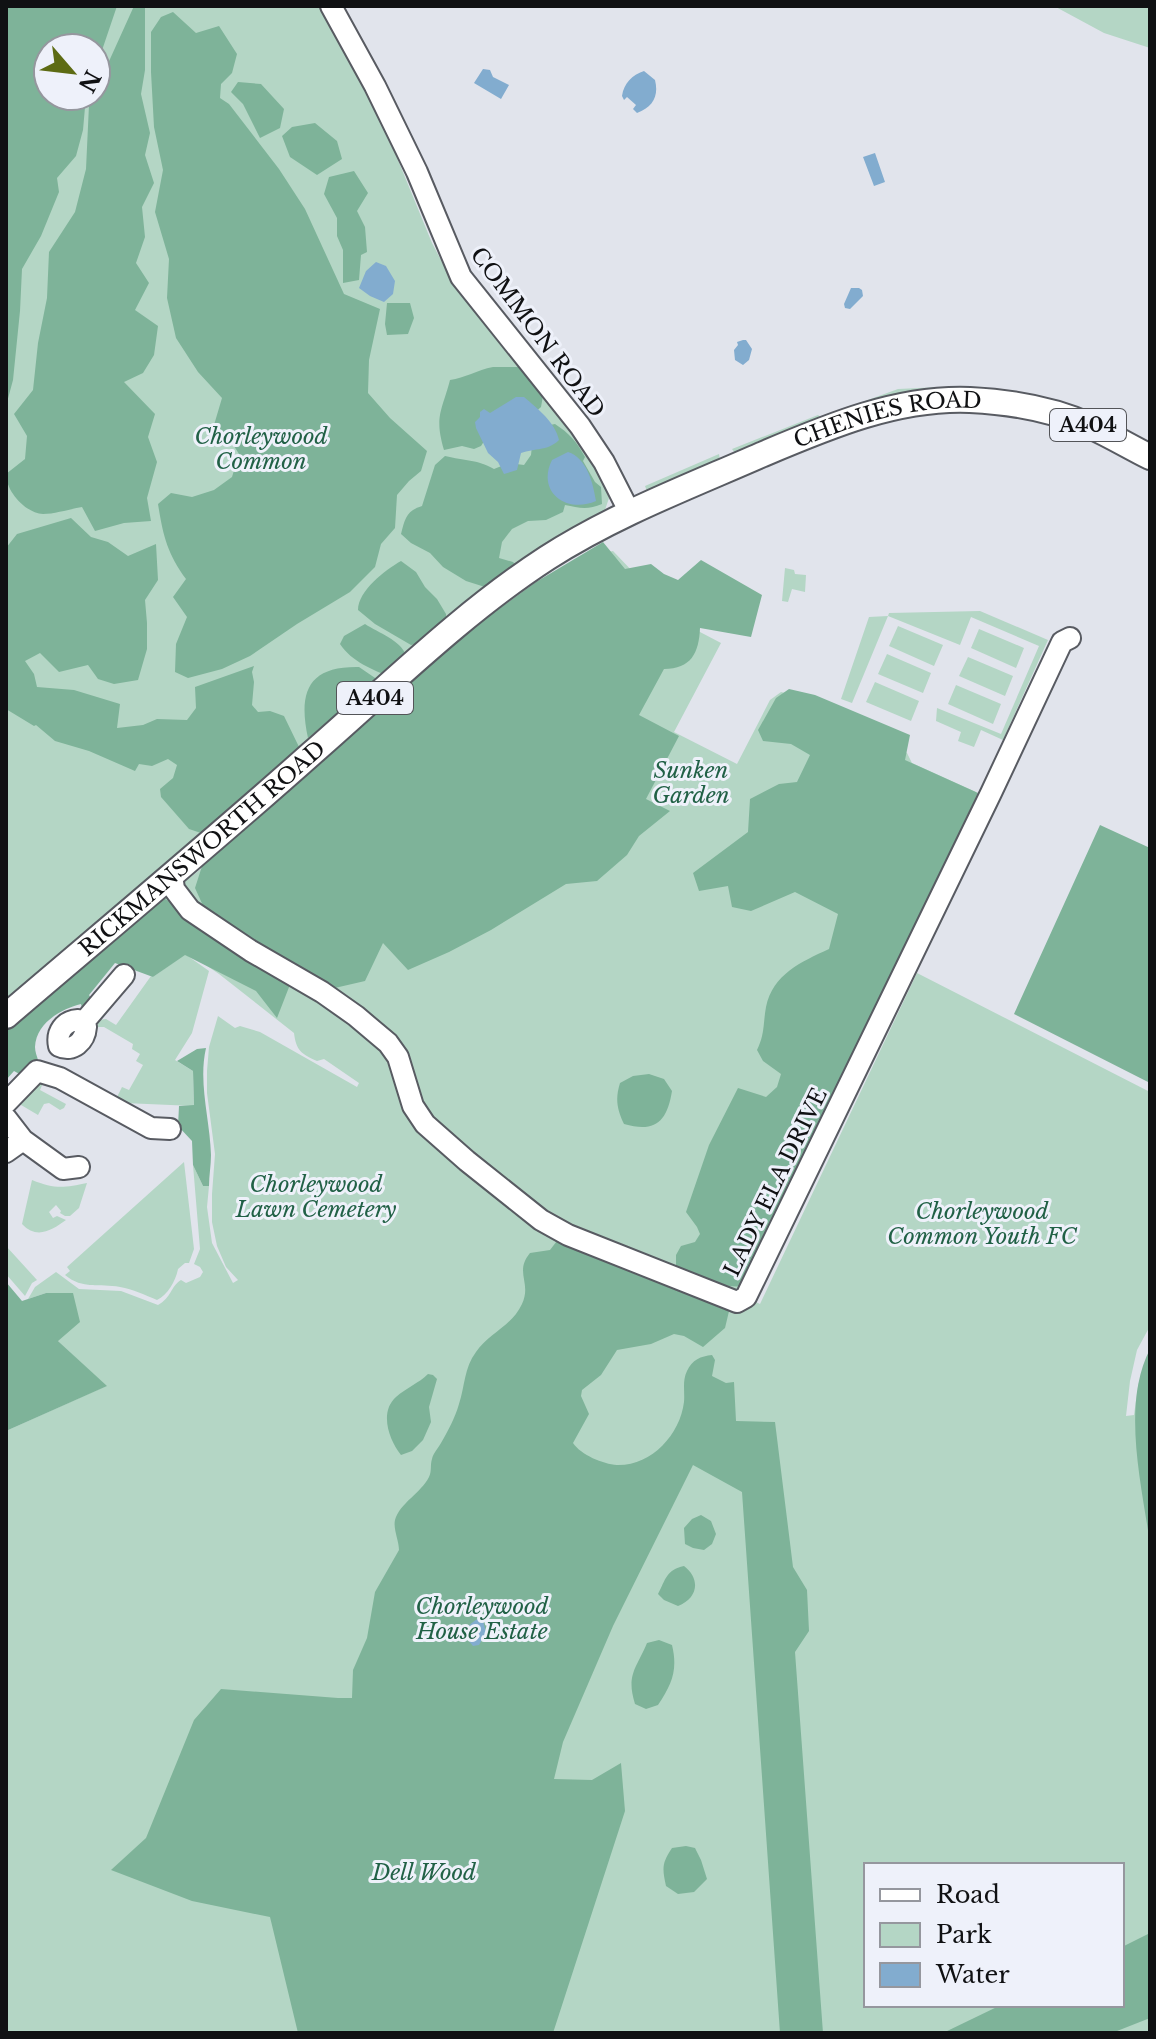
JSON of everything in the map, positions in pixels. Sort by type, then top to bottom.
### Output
[{"type":"main road","name":"CHENIES ROAD","points":[[629,511],[846,421],[932,401],[969,400],[1021,405],[1089,425],[1150,457]]},
{"type":"main road","name":"RICKMANSWORTH ROAD","points":[[6,1016],[461,621],[548,557],[629,511]]},
{"type":"street","name":"COMMON ROAD","points":[[331,6],[417,172],[461,277],[580,426],[604,462],[629,511]]},
{"type":"street","name":"LADY ELA DRIVE","points":[[172,875],[174,889],[190,910],[251,951],[322,992],[388,1043],[398,1057],[413,1106],[425,1124],[534,1216],[568,1235],[737,1302],[746,1297],[1062,642],[1070,638]]},
{"type":"street","points":[[6,1103],[59,1046],[61,1029],[72,1021],[83,1023],[124,975]]},
{"type":"street","points":[[37,1071],[60,1078],[151,1128],[170,1129]]},
{"type":"street","points":[[6,1118],[14,1146],[63,1169],[79,1167]]},
{"type":"green space","name":"Chorleywood Common","points":[[6,6],[321,6],[389,138],[432,243],[450,277],[552,403],[586,451],[604,485],[609,498],[605,510],[543,546],[539,553],[6,1007]]},
{"type":"green space","points":[[6,6],[117,6],[108,32],[32,32],[32,112],[85,112],[76,156],[57,178],[59,192],[41,236],[22,269],[13,380],[6,406]]},
{"type":"green space","points":[[134,6],[145,6],[145,70],[141,94],[150,133],[145,155],[154,183],[142,207],[145,237],[136,263],[149,283],[135,310],[158,326],[154,355],[143,373],[124,382],[155,414],[148,437],[157,462],[147,498],[151,521],[124,523],[95,531],[82,507],[48,514],[30,510],[13,494],[6,474],[25,459],[27,436],[14,414],[33,390],[47,298],[49,252],[75,212],[86,169],[89,112],[112,112],[112,55]]},
{"type":"green space","points":[[1054,6],[1150,6],[1150,48],[1104,33]]},
{"type":"green space","points":[[173,12],[196,33],[219,26],[237,54],[232,73],[221,84],[220,98],[229,104],[279,169],[305,209],[344,294],[380,309],[369,360],[368,393],[390,418],[427,451],[421,471],[397,495],[395,528],[381,544],[375,567],[350,592],[250,656],[222,669],[188,678],[175,672],[176,644],[187,617],[173,597],[186,579],[167,543],[158,504],[171,493],[192,497],[214,490],[232,477],[239,454],[229,438],[212,443],[222,398],[198,372],[176,338],[167,298],[169,259],[155,212],[163,170],[154,127],[151,32],[161,17]]},
{"type":"green space","points":[[238,82],[261,84],[284,109],[280,128],[260,138],[243,104],[231,92]]},
{"type":"green space","points":[[315,123],[337,141],[342,159],[317,175],[290,157],[282,136],[292,127]]},
{"type":"green space","points":[[354,171],[368,193],[357,211],[365,227],[367,252],[361,255],[359,280],[343,283],[343,250],[337,236],[337,218],[324,194],[329,177]]},
{"type":"green space","points":[[387,303],[410,303],[414,318],[408,334],[387,335]]},
{"type":"green space","points":[[493,367],[524,367],[544,390],[541,407],[530,417],[490,432],[481,446],[444,450],[439,421],[450,380]]},
{"type":"green space","points":[[941,387],[936,393],[846,409],[898,389]]},
{"type":"green space","points":[[818,415],[822,418],[735,453],[732,449]]},
{"type":"green space","points":[[555,424],[569,434],[585,457],[583,461],[601,487],[602,504],[584,508],[565,505],[563,512],[546,520],[528,521],[512,529],[502,542],[499,558],[516,565],[496,581],[485,587],[466,581],[401,534],[407,516],[422,506],[435,465],[445,456],[494,469],[509,463],[524,465],[531,455],[533,436],[539,427]]},
{"type":"green space","points":[[719,454],[720,461],[648,494],[645,486]]},
{"type":"green space","points":[[71,518],[91,537],[108,542],[128,556],[156,544],[158,580],[145,600],[147,649],[138,680],[114,684],[98,679],[88,665],[59,672],[40,653],[25,661],[34,674],[37,687],[74,690],[120,704],[117,728],[143,725],[157,719],[187,720],[196,708],[195,687],[254,666],[252,705],[258,712],[270,711],[284,716],[300,749],[204,834],[189,829],[161,797],[160,789],[173,778],[177,765],[168,759],[152,766],[139,764],[135,771],[89,751],[55,741],[36,725],[6,709],[6,548],[17,534]]},
{"type":"green space","points":[[603,542],[625,569],[651,564],[678,580],[701,560],[762,595],[751,637],[700,628],[698,645],[692,658],[681,666],[664,669],[639,715],[679,736],[646,799],[670,811],[639,836],[627,855],[597,881],[566,884],[491,930],[408,970],[383,943],[365,981],[326,990],[205,910],[195,888],[203,863],[468,631],[536,582]]},
{"type":"green space","name":"Chorleywood House Estate","points":[[613,551],[700,632],[721,643],[674,732],[737,764],[770,700],[781,692],[811,699],[901,749],[912,763],[976,792],[977,797],[739,1294],[760,1304],[917,973],[1150,1092],[1150,1326],[1137,1350],[1126,1416],[1134,1415],[1138,1386],[1150,1349],[1150,2033],[6,2033],[6,1431],[106,1386],[58,1341],[46,1293],[28,1299],[35,1287],[56,1272],[79,1289],[121,1291],[158,1305],[181,1280],[186,1283],[200,1277],[203,1272],[194,1264],[200,1249],[193,1165],[203,1186],[209,1186],[207,1207],[212,1243],[233,1283],[238,1280],[226,1267],[212,1222],[215,1154],[207,1071],[209,1047],[218,1016],[235,1028],[240,1026],[260,1032],[357,1087],[359,1083],[324,1059],[317,1061],[303,1054],[296,1044],[294,1033],[191,955],[174,905],[164,898],[602,553]]},
{"type":"green space","points":[[401,561],[416,572],[446,614],[446,628],[430,642],[411,645],[358,610],[367,589],[380,575]]},
{"type":"green space","points":[[785,568],[794,570],[795,574],[806,575],[805,592],[792,589],[788,602],[782,601]]},
{"type":"green space","points":[[980,611],[1048,640],[1003,740],[981,730],[974,747],[958,741],[961,732],[936,721],[937,708],[1001,734],[1039,646],[971,617],[960,645],[888,616],[889,613]]},
{"type":"green space","points":[[888,616],[852,703],[841,699],[869,617]]},
{"type":"green space","points":[[365,624],[394,641],[406,655],[392,678],[356,660],[340,644],[344,636]]},
{"type":"green space","points":[[898,626],[943,645],[934,666],[889,646]]},
{"type":"green space","points":[[979,629],[1024,648],[1016,668],[971,648]]},
{"type":"green space","points":[[887,654],[931,673],[923,693],[878,674]]},
{"type":"green space","points":[[968,657],[1013,676],[1005,696],[959,676]]},
{"type":"green space","points":[[359,667],[378,680],[308,738],[305,707],[311,685],[328,671]]},
{"type":"green space","points":[[875,682],[919,701],[911,721],[866,702]]},
{"type":"green space","points":[[956,685],[1001,704],[993,724],[948,704]]},
{"type":"green space","points":[[789,689],[815,695],[910,735],[905,760],[978,793],[743,1286],[726,1286],[676,1266],[676,1255],[681,1246],[695,1242],[700,1234],[686,1212],[709,1145],[738,1088],[766,1097],[777,1087],[781,1074],[763,1061],[757,1050],[763,1034],[766,1007],[775,986],[790,970],[829,949],[838,914],[795,892],[751,911],[732,907],[728,886],[699,891],[693,873],[748,832],[750,799],[779,784],[797,782],[810,755],[791,744],[763,741],[758,730],[776,698]]},
{"type":"green space","points":[[1100,825],[1150,848],[1150,1083],[1014,1014]]},
{"type":"green space","points":[[164,898],[291,982],[277,1018],[256,991],[185,955],[153,977],[115,963],[89,995],[93,1002],[83,1012],[81,1004],[51,1018],[36,1038],[38,1060],[23,1076],[14,1071],[6,1080],[6,1028]]},
{"type":"green space","points":[[185,954],[209,971],[192,1033],[175,1060],[193,1071],[194,1106],[124,1103],[116,1099],[122,1087],[129,1090],[143,1065],[136,1061],[140,1054],[132,1049],[133,1044],[104,1027],[92,1027],[92,1021],[106,1019],[116,1025],[151,976]]},
{"type":"green space","points":[[206,1048],[204,1088],[211,1155],[209,1186],[203,1186],[193,1165],[192,1141],[178,1126],[179,1106],[194,1105],[193,1071],[177,1061],[197,1049]]},
{"type":"green space","points":[[649,1074],[664,1079],[672,1091],[667,1110],[651,1126],[624,1124],[618,1104],[620,1083],[633,1076]]},
{"type":"green space","points":[[44,1081],[40,1090],[66,1104],[64,1108],[60,1110],[49,1103],[44,1104],[38,1115],[16,1102],[35,1082]]},
{"type":"green space","points":[[184,1162],[194,1249],[189,1263],[178,1269],[165,1295],[157,1300],[125,1288],[78,1283],[65,1275],[70,1271],[67,1267]]},
{"type":"green space","points":[[32,1180],[59,1187],[87,1183],[79,1208],[70,1216],[60,1213],[56,1205],[49,1212],[53,1218],[57,1216],[66,1220],[50,1230],[33,1232],[22,1224]]},
{"type":"green space","name":"Dell Wood","points":[[560,1237],[730,1307],[725,1328],[703,1347],[674,1334],[651,1344],[617,1350],[601,1375],[582,1390],[581,1396],[589,1414],[573,1443],[581,1451],[605,1463],[617,1465],[629,1464],[652,1454],[677,1426],[689,1367],[704,1356],[712,1355],[715,1360],[712,1376],[726,1383],[734,1382],[736,1421],[775,1422],[793,1567],[807,1590],[809,1631],[795,1652],[823,2033],[780,2033],[742,1492],[693,1465],[613,1626],[563,1742],[554,1779],[592,1780],[621,1763],[625,1811],[553,2033],[298,2033],[270,1917],[192,1901],[111,1870],[146,1838],[194,1720],[221,1689],[352,1698],[353,1670],[367,1638],[375,1592],[399,1550],[395,1520],[429,1477],[433,1457],[457,1409],[472,1358],[481,1345],[518,1312],[522,1304],[525,1297],[525,1260],[530,1253],[550,1250]]},
{"type":"green space","points":[[6,1246],[37,1280],[25,1296],[6,1274]]},
{"type":"green space","points":[[6,1282],[22,1301],[46,1293],[73,1293],[80,1322],[58,1341],[107,1386],[6,1431]]},
{"type":"green space","points":[[1150,1349],[1150,1544],[1135,1420],[1141,1371]]},
{"type":"green space","points":[[428,1374],[437,1379],[429,1407],[431,1422],[423,1440],[412,1451],[401,1455],[390,1434],[388,1410],[396,1397]]},
{"type":"green space","points":[[701,1515],[711,1521],[716,1534],[712,1544],[704,1550],[685,1544],[684,1528]]},
{"type":"green space","points":[[684,1566],[693,1577],[695,1588],[690,1598],[678,1606],[658,1594],[670,1573]]},
{"type":"green space","points":[[659,1640],[672,1645],[674,1669],[658,1705],[646,1709],[635,1704],[632,1679],[647,1643]]},
{"type":"green space","points":[[672,1848],[695,1848],[707,1879],[694,1892],[678,1894],[666,1886],[664,1866]]},
{"type":"green space","points":[[1150,1933],[1150,2018],[1112,2033],[943,2033],[997,2007],[1124,2007],[1124,1946]]},
{"type":"water","points":[[483,69],[490,70],[493,77],[509,85],[501,99],[474,83]]},
{"type":"water","points":[[644,71],[655,80],[656,91],[651,104],[637,113],[633,109],[636,105],[622,96],[629,80]]},
{"type":"water","points":[[875,153],[885,182],[874,186],[863,157]]},
{"type":"water","points":[[376,262],[386,266],[395,281],[393,294],[384,302],[359,288],[366,271]]},
{"type":"water","points":[[851,288],[862,290],[863,296],[850,309],[845,308],[844,304]]},
{"type":"water","points":[[743,340],[752,349],[749,360],[743,365],[735,360],[734,350],[737,342]]},
{"type":"water","points":[[516,397],[524,397],[540,411],[554,427],[559,440],[546,448],[521,453],[517,470],[504,474],[498,462],[488,453],[475,422],[484,409],[490,413]]},
{"type":"water","points":[[568,452],[584,465],[596,501],[575,505],[557,497],[551,490],[548,471],[552,460]]},
{"type":"water","points":[[478,1619],[483,1621],[486,1632],[479,1645],[473,1646],[467,1631],[470,1624]]},
{"type":"park label","name":"Sunken Garden","points":[[691,782]]},
{"type":"park label","name":"Chorleywood Lawn Cemetery","points":[[316,1196]]},
{"type":"park label","name":"Chorleywood Common Youth FC","points":[[982,1224]]}]
